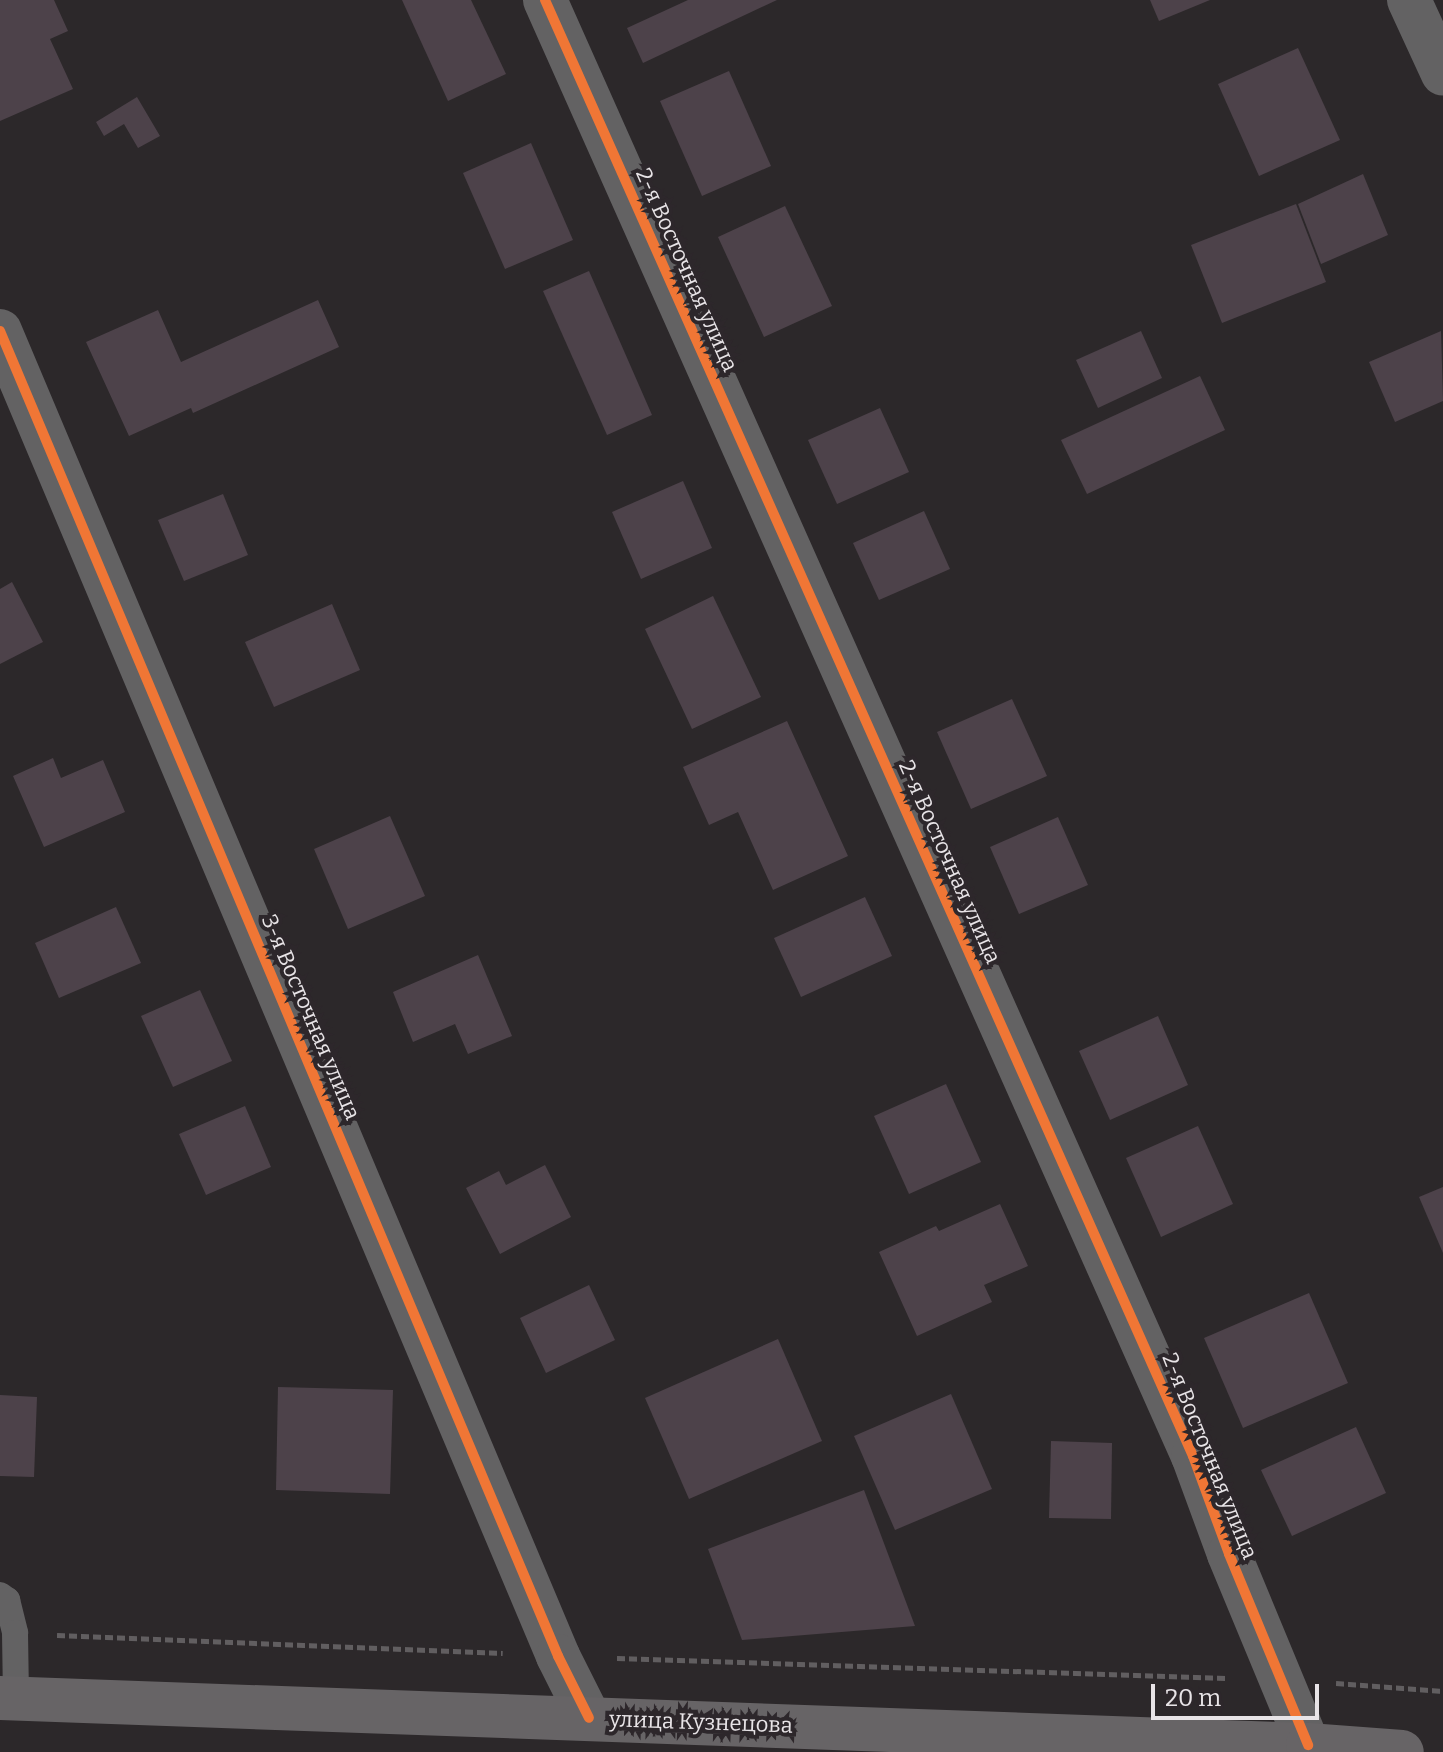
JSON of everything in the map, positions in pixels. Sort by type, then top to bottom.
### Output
[{"type":"street","name":"2-я Восточная улица","points":[[545,0],[1193,1456],[1279,1679],[1308,1745]]},
{"type":"street","points":[[1409,0],[1443,74]]},
{"type":"street","name":"3-я Восточная улица","points":[[0,331],[558,1656],[589,1718]]},
{"type":"street","name":"улица Кузнецова","points":[[8,1698],[589,1718],[1020,1743],[1308,1745],[1402,1752]]},
{"type":"lane","points":[[0,1595],[7,1600],[15,1633],[8,1698]]},
{"type":"path","points":[[15,1633],[558,1656],[1279,1679],[1443,1691]]},
{"type":"building","points":[[0,0],[54,0],[68,31],[50,39],[73,89],[0,121]]},
{"type":"building","points":[[402,0],[471,0],[506,74],[448,101]]},
{"type":"building","points":[[688,0],[777,0],[643,63],[627,28]]},
{"type":"building","points":[[1150,0],[1210,0],[1159,21]]},
{"type":"building","points":[[1298,48],[1340,140],[1259,176],[1218,84]]},
{"type":"building","points":[[729,71],[771,166],[702,196],[660,101]]},
{"type":"building","points":[[137,97],[160,136],[138,148],[124,124],[104,136],[96,122]]},
{"type":"building","points":[[531,143],[573,240],[505,269],[463,173]]},
{"type":"building","points":[[1363,174],[1388,235],[1321,264],[1298,204]]},
{"type":"building","points":[[1296,204],[1326,282],[1222,323],[1191,245]]},
{"type":"building","points":[[785,206],[832,306],[764,337],[718,237]]},
{"type":"building","points":[[589,271],[652,415],[607,435],[543,291]]},
{"type":"building","points":[[318,300],[339,347],[193,413],[191,408],[129,436],[86,342],[158,310],[181,362]]},
{"type":"building","points":[[1141,331],[1162,378],[1098,408],[1076,360]]},
{"type":"building","points":[[1441,331],[1443,401],[1395,422],[1369,362]]},
{"type":"building","points":[[1200,376],[1225,430],[1087,494],[1061,440]]},
{"type":"building","points":[[880,408],[909,472],[837,504],[808,440]]},
{"type":"building","points":[[683,481],[712,548],[641,579],[612,512]]},
{"type":"building","points":[[223,494],[248,555],[184,581],[158,520]]},
{"type":"building","points":[[924,511],[950,569],[879,600],[853,543]]},
{"type":"building","points":[[12,582],[43,642],[0,664],[0,589]]},
{"type":"building","points":[[713,596],[761,697],[692,729],[645,629]]},
{"type":"building","points":[[332,604],[360,670],[274,707],[245,642]]},
{"type":"building","points":[[1012,699],[1047,776],[971,809],[937,732]]},
{"type":"building","points":[[787,721],[848,856],[773,890],[738,812],[709,825],[683,767]]},
{"type":"building","points":[[53,758],[61,778],[103,760],[125,812],[44,847],[13,776]]},
{"type":"building","points":[[390,816],[425,896],[348,929],[314,849]]},
{"type":"building","points":[[1058,817],[1088,885],[1019,914],[990,847]]},
{"type":"building","points":[[865,897],[892,956],[801,997],[774,938]]},
{"type":"building","points":[[116,907],[141,963],[59,998],[35,943]]},
{"type":"building","points":[[478,955],[512,1036],[468,1054],[455,1024],[413,1042],[393,992]]},
{"type":"building","points":[[200,990],[232,1061],[173,1087],[141,1016]]},
{"type":"building","points":[[1158,1016],[1188,1085],[1110,1120],[1079,1051]]},
{"type":"building","points":[[946,1084],[981,1162],[909,1194],[874,1116]]},
{"type":"building","points":[[245,1106],[271,1167],[206,1195],[179,1134]]},
{"type":"building","points":[[1198,1126],[1233,1204],[1161,1237],[1126,1158]]},
{"type":"building","points":[[545,1165],[571,1217],[500,1254],[466,1188],[499,1171],[506,1185]]},
{"type":"building","points":[[1443,1187],[1443,1253],[1419,1197]]},
{"type":"building","points":[[1000,1204],[1028,1266],[984,1285],[992,1302],[917,1336],[879,1252],[936,1226],[939,1231]]},
{"type":"building","points":[[589,1285],[615,1340],[546,1373],[520,1318]]},
{"type":"building","points":[[1309,1293],[1348,1383],[1243,1428],[1204,1338]]},
{"type":"building","points":[[778,1339],[822,1441],[689,1499],[645,1398]]},
{"type":"building","points":[[278,1387],[393,1390],[390,1494],[276,1490]]},
{"type":"building","points":[[951,1394],[992,1489],[895,1530],[854,1436]]},
{"type":"building","points":[[0,1395],[37,1397],[34,1477],[0,1476]]},
{"type":"building","points":[[1356,1427],[1386,1493],[1292,1536],[1261,1470]]},
{"type":"building","points":[[1051,1441],[1112,1443],[1111,1519],[1049,1518]]},
{"type":"building","points":[[864,1490],[915,1626],[742,1640],[708,1549]]},
{"type":"cycle path","points":[[545,0],[1193,1456],[1229,1554],[1308,1745]]},
{"type":"cycle path","points":[[0,331],[558,1656],[589,1718]]}]
